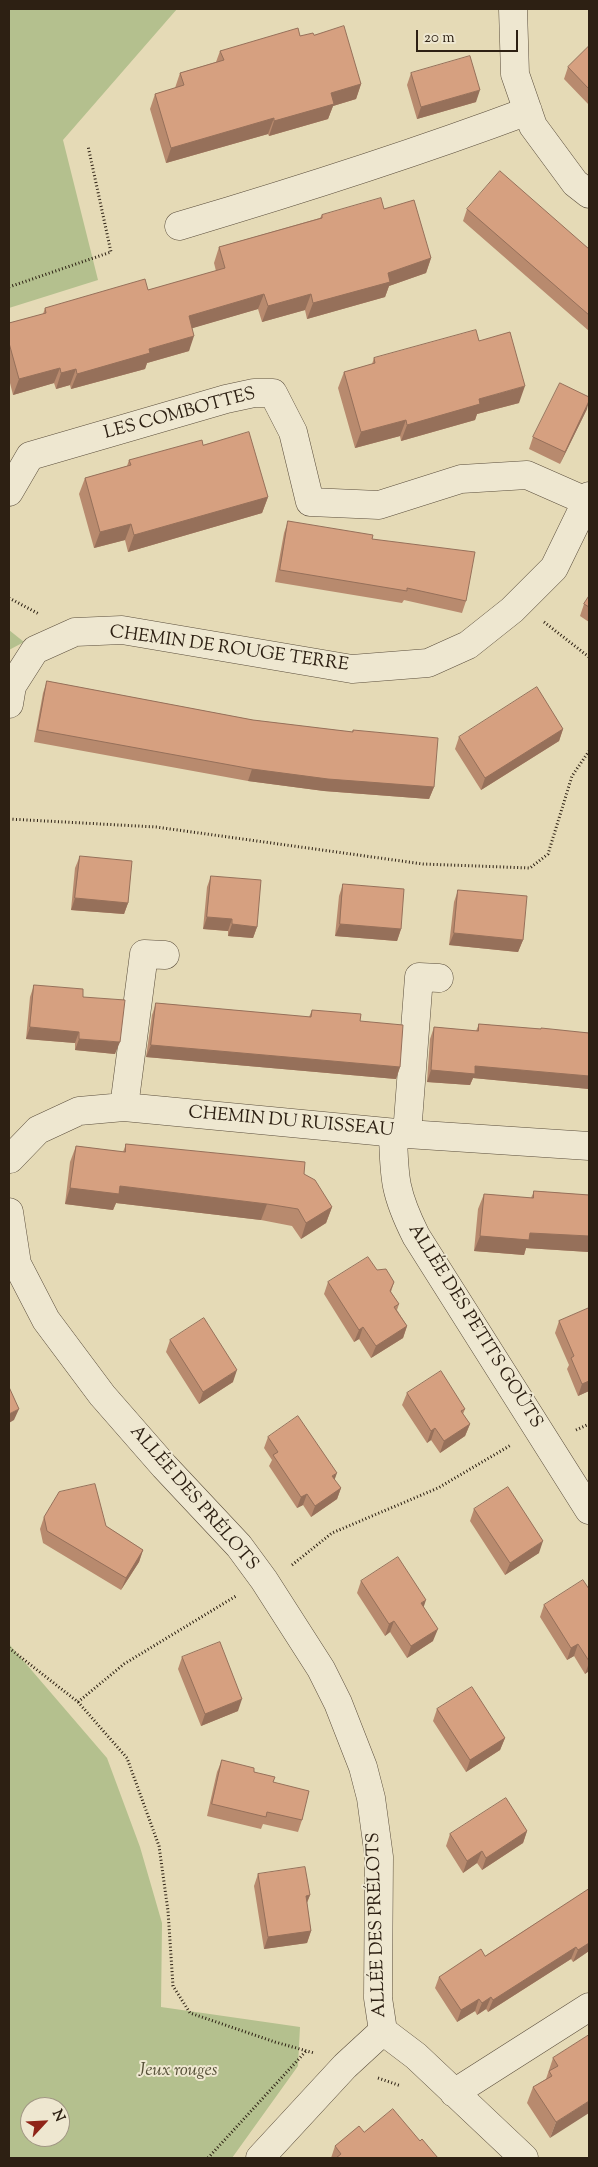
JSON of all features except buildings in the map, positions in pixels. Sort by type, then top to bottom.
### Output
[{"type":"street","points":[[513,9],[515,74],[533,126],[576,184],[589,194]]},
{"type":"street","points":[[179,226],[304,189],[424,150],[528,111]]},
{"type":"street","name":"LES COMBOTTES","points":[[9,492],[30,456],[226,399],[254,393],[273,393],[293,432],[310,502],[379,505],[461,479],[527,475],[588,498]]},
{"type":"street","name":"CHEMIN DE ROUGE TERRE","points":[[9,704],[12,686],[35,650],[74,632],[122,630],[352,669],[428,663],[468,645],[520,603],[554,568],[588,498]]},
{"type":"street","points":[[124,1107],[145,953]]},
{"type":"street","name":"ALLÉE DES PETITS GOÛTS","points":[[420,977],[394,1173],[396,1189],[416,1236],[589,1510]]},
{"type":"street","name":"CHEMIN DU RUISSEAU","points":[[9,1163],[38,1130],[78,1112],[124,1107],[400,1134],[589,1146]]},
{"type":"street","name":"ALLÉE DES PRÉLOTS","points":[[9,1212],[17,1264],[46,1320],[102,1395],[164,1466],[239,1546],[264,1580],[321,1669],[363,1767],[371,1798],[379,1857],[378,1998],[383,2032]]},
{"type":"street","points":[[454,2092],[589,2007]]},
{"type":"street","points":[[260,2158],[344,2066],[383,2032],[416,2056],[524,2158]]},
{"type":"path","points":[[9,286],[111,252],[88,146]]},
{"type":"path","points":[[520,603],[589,657]]},
{"type":"path","points":[[9,819],[156,827],[423,864],[530,868],[548,854],[572,776],[589,751]]},
{"type":"path","points":[[78,1702],[124,1664],[264,1580],[298,1562],[332,1534],[438,1488],[537,1430]]},
{"type":"path","points":[[9,1648],[78,1702],[127,1758],[160,1846],[168,1912],[173,1986],[190,2013],[275,2042],[308,2050],[344,2066],[406,2088]]},
{"type":"path","points":[[208,2158],[308,2050]]},
{"type":"green space","points":[[9,9],[177,9],[63,140],[98,280],[9,308]]},
{"type":"green space","points":[[9,630],[24,642],[9,650]]},
{"type":"green space","name":"Jeux rouges","points":[[9,1644],[107,1758],[140,1847],[162,1923],[161,2007],[300,2027],[298,2066],[232,2158],[9,2158]]}]
